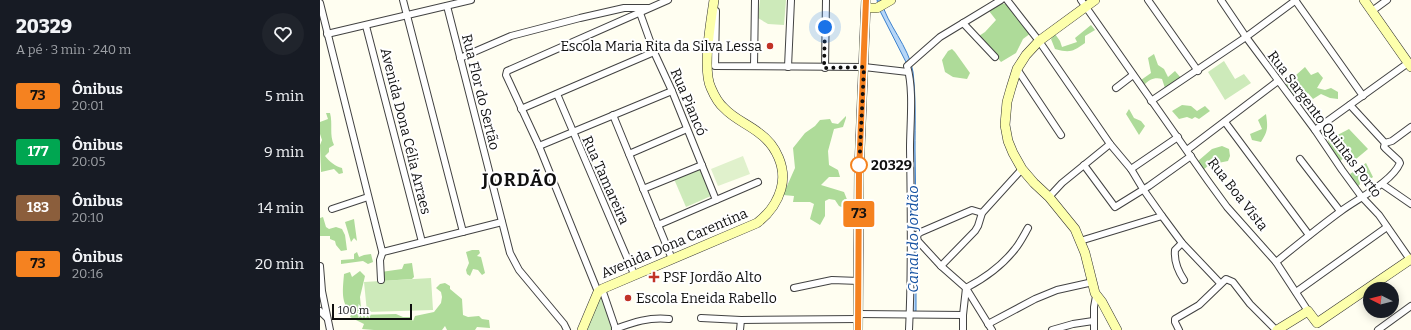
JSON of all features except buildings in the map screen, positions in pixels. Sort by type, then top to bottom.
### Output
[{"type":"street","points":[[403,0],[463,232]]},
{"type":"street","points":[[327,34],[471,0]]},
{"type":"street","points":[[668,0],[507,70],[506,75],[539,146],[615,330],[652,318],[669,319]]},
{"type":"street","points":[[754,66],[755,0]]},
{"type":"street","points":[[788,67],[791,0]]},
{"type":"street","points":[[824,68],[826,0]]},
{"type":"street","points":[[714,2],[716,6],[715,66],[824,68],[908,67],[940,37],[1001,0]]},
{"type":"street","points":[[1007,0],[1039,41],[1110,144],[1131,169],[1143,190],[1182,243],[1220,283]]},
{"type":"street","points":[[1094,330],[1093,321],[1096,296],[1093,282],[1075,229],[1022,169],[1008,141],[1006,125],[1007,102],[1017,69],[1026,55],[1039,41],[1083,3],[1095,0]]},
{"type":"street","points":[[1148,0],[1198,71]]},
{"type":"street","name":"Rua Sargento Quintas Porto","points":[[1221,0],[1246,37],[1315,130],[1339,167],[1361,196],[1379,215],[1411,260]]},
{"type":"street","points":[[1151,101],[1198,71],[1295,0],[1363,96]]},
{"type":"street","points":[[1315,130],[1409,62],[1364,0]]},
{"type":"street","points":[[1372,11],[1387,0]]},
{"type":"street","name":"Avenida Dona Carentina","points":[[582,330],[600,291],[634,274],[757,223],[772,210],[779,196],[783,177],[781,163],[777,153],[771,144],[760,134],[723,108],[718,102],[711,87],[708,78],[707,66],[714,2]]},
{"type":"street","points":[[320,3],[382,251],[380,260],[381,280]]},
{"type":"street","name":"Rua Boa Vista","points":[[1083,3],[1227,207],[1276,262],[1319,327]]},
{"type":"street","points":[[858,330],[859,172],[866,4],[884,4]]},
{"type":"street","name":"Rua Flor do Sertão","points":[[447,6],[510,253],[515,263],[532,286],[564,324],[567,330]]},
{"type":"street","points":[[460,58],[511,36],[624,8],[648,8]]},
{"type":"street","name":"Rua Piancó","points":[[640,13],[654,52],[672,91],[716,200]]},
{"type":"street","points":[[963,23],[995,57]]},
{"type":"street","name":"Avenida Dona Célia Arraes","points":[[366,26],[422,242]]},
{"type":"street","points":[[521,109],[654,52]]},
{"type":"street","points":[[908,67],[913,115],[914,237],[910,330]]},
{"type":"street","points":[[1017,69],[1061,135]]},
{"type":"street","points":[[1116,88],[1133,75]]},
{"type":"street","points":[[1084,165],[1116,207],[1143,190],[1225,122],[1278,81]]},
{"type":"street","points":[[539,146],[672,91]]},
{"type":"street","name":"Rua Tamareira","points":[[557,94],[634,274]]},
{"type":"street","points":[[1276,262],[1340,211],[1361,196],[1382,184],[1400,163],[1385,148],[1385,143],[1350,105]]},
{"type":"street","points":[[613,115],[672,259]]},
{"type":"street","points":[[1225,122],[1309,235]]},
{"type":"street","points":[[1385,143],[1392,142],[1411,127]]},
{"type":"street","points":[[629,154],[687,129]]},
{"type":"street","points":[[1131,169],[1178,137]]},
{"type":"street","points":[[1048,197],[1062,183],[1110,144]]},
{"type":"street","points":[[1300,159],[1340,211]]},
{"type":"street","points":[[643,189],[702,165]]},
{"type":"street","points":[[942,266],[975,231],[982,213],[1022,169]]},
{"type":"street","points":[[658,225],[758,182]]},
{"type":"street","points":[[1382,184],[1411,204]]},
{"type":"street","points":[[332,209],[342,207],[368,197]]},
{"type":"street","points":[[914,237],[921,232],[972,210],[982,213]]},
{"type":"street","points":[[1080,241],[1162,216]]},
{"type":"street","points":[[382,251],[502,222]]},
{"type":"street","points":[[1296,292],[1387,227]]},
{"type":"street","points":[[966,288],[985,278],[998,267],[1015,249],[1028,228]]},
{"type":"street","points":[[914,237],[966,288],[992,330]]},
{"type":"street","points":[[1182,243],[1175,250],[1174,255],[1180,274],[1184,280]]},
{"type":"street","points":[[1319,327],[1411,260]]},
{"type":"street","points":[[320,266],[321,291],[330,330]]},
{"type":"street","points":[[1179,330],[1175,319],[1199,305],[1220,283],[1226,279],[1233,282],[1250,304],[1277,330],[1308,311]]},
{"type":"street","points":[[794,288],[832,280],[859,281]]},
{"type":"street","points":[[988,324],[1035,299],[1057,290],[1093,282]]},
{"type":"street","points":[[963,330],[966,288]]},
{"type":"street","points":[[1095,292],[1117,330]]},
{"type":"street","points":[[1378,330],[1411,306]]},
{"type":"street","points":[[320,311],[327,318]]},
{"type":"street","points":[[701,318],[741,320],[859,316],[963,315]]},
{"type":"street","points":[[740,330],[741,320]]},
{"type":"street","points":[[1052,330],[1093,321]]},
{"type":"green space","points":[[760,0],[786,0],[784,25],[768,24],[758,18]]},
{"type":"green space","points":[[1001,3],[1008,5],[1031,33],[1023,39],[1016,53],[1001,62],[979,36],[996,20],[989,11]]},
{"type":"green space","points":[[1091,25],[1095,30],[1085,36],[1085,43],[1081,46],[1071,51],[1055,49],[1051,39],[1055,34],[1062,47],[1077,42],[1075,38]]},
{"type":"green space","points":[[952,49],[970,73],[967,79],[953,77],[945,72],[942,60],[948,51]]},
{"type":"green space","points":[[1154,54],[1158,65],[1164,69],[1168,77],[1175,71],[1181,78],[1165,88],[1162,79],[1159,78],[1152,79],[1144,85],[1141,80],[1151,73],[1148,58]]},
{"type":"green space","points":[[1224,61],[1235,79],[1244,74],[1251,83],[1225,100],[1208,72]]},
{"type":"green space","points":[[1305,67],[1311,75],[1318,72],[1323,78],[1317,88],[1325,90],[1331,88],[1338,92],[1338,99],[1330,98],[1321,94],[1313,99],[1308,93],[1299,100],[1290,93],[1286,84]]},
{"type":"green space","points":[[1182,105],[1191,106],[1197,111],[1205,106],[1210,111],[1199,119],[1195,117],[1192,119],[1187,117],[1179,119],[1172,111]]},
{"type":"green space","points":[[1129,109],[1134,118],[1141,121],[1145,126],[1139,135],[1126,114]]},
{"type":"green space","points":[[326,113],[330,113],[334,145],[329,148],[329,152],[325,156],[333,164],[342,168],[343,173],[339,174],[334,169],[321,172],[320,145],[322,140],[320,134],[320,122],[328,119]]},
{"type":"green space","points":[[1266,114],[1267,129],[1261,142],[1252,140],[1250,134],[1262,129],[1258,120]]},
{"type":"green space","points":[[846,116],[843,127],[834,129],[828,151],[829,165],[838,170],[840,177],[829,177],[821,185],[844,192],[848,202],[846,209],[839,206],[835,200],[829,199],[825,201],[825,216],[820,225],[810,219],[814,204],[810,202],[793,202],[794,196],[783,195],[795,168],[793,148],[805,133],[815,126],[820,120],[830,119],[832,123],[838,124]]},
{"type":"green space","points":[[1349,129],[1368,149],[1356,159],[1348,154],[1337,164],[1329,147],[1328,140]]},
{"type":"green space","points":[[1222,146],[1229,149],[1230,156],[1228,161],[1211,166],[1209,165],[1203,170],[1198,161],[1212,149]]},
{"type":"green space","points":[[743,156],[750,174],[718,186],[711,169]]},
{"type":"green space","points":[[1366,163],[1373,177],[1369,180],[1359,178],[1360,184],[1356,189],[1350,174]]},
{"type":"green space","points":[[700,169],[711,196],[686,207],[674,179]]},
{"type":"green space","points":[[323,217],[326,227],[329,229],[336,227],[342,229],[345,235],[347,250],[341,251],[336,245],[335,241],[330,239],[330,236],[320,236],[320,218]]},
{"type":"green space","points":[[354,219],[357,241],[354,238],[351,242],[345,222]]},
{"type":"green space","points":[[479,250],[480,253],[477,256],[481,257],[485,273],[482,275],[478,270],[473,269],[470,276],[467,274],[466,270],[469,263],[466,252]]},
{"type":"green space","points":[[357,252],[359,257],[371,254],[373,262],[368,264],[363,261],[341,264],[341,260],[354,259],[354,254]]},
{"type":"green space","points":[[412,263],[414,277],[412,279],[382,281],[381,272],[402,269],[404,264]]},
{"type":"green space","points":[[360,271],[365,276],[360,297],[361,308],[359,313],[355,313],[359,315],[396,314],[403,317],[410,317],[413,321],[415,316],[434,312],[441,303],[442,297],[441,292],[436,288],[440,284],[445,283],[450,286],[450,289],[462,299],[463,315],[468,317],[479,316],[482,319],[489,320],[490,328],[477,327],[475,330],[447,330],[445,326],[442,330],[362,329],[364,324],[350,317],[352,313],[346,305],[343,295],[344,274],[350,272],[352,277]]},
{"type":"green space","points":[[431,278],[433,310],[367,312],[364,282]]},
{"type":"green space","points":[[600,292],[612,330],[584,330]]},
{"type":"water","name":"Canal do Jordão","points":[[877,0],[881,0],[888,18],[903,44],[911,62],[913,72],[915,91],[916,311],[912,312],[909,68],[879,9]]},
{"type":"bus line","name":"73","points":[[858,330],[859,172],[866,0]]},
{"type":"place","name":"Escola Maria Rita da Silva Lessa","points":[[770,46]]},
{"type":"place","name":"20329","points":[[859,165]]},
{"type":"place","name":"PSF Jordão Alto","points":[[654,277]]},
{"type":"place","name":"Escola Eneida Rabello","points":[[628,298]]},
{"type":"district","name":"JORDÃO","points":[[520,180]]},
{"type":"route","points":[[825,27],[824,68],[864,67],[859,172],[859,165]]}]
